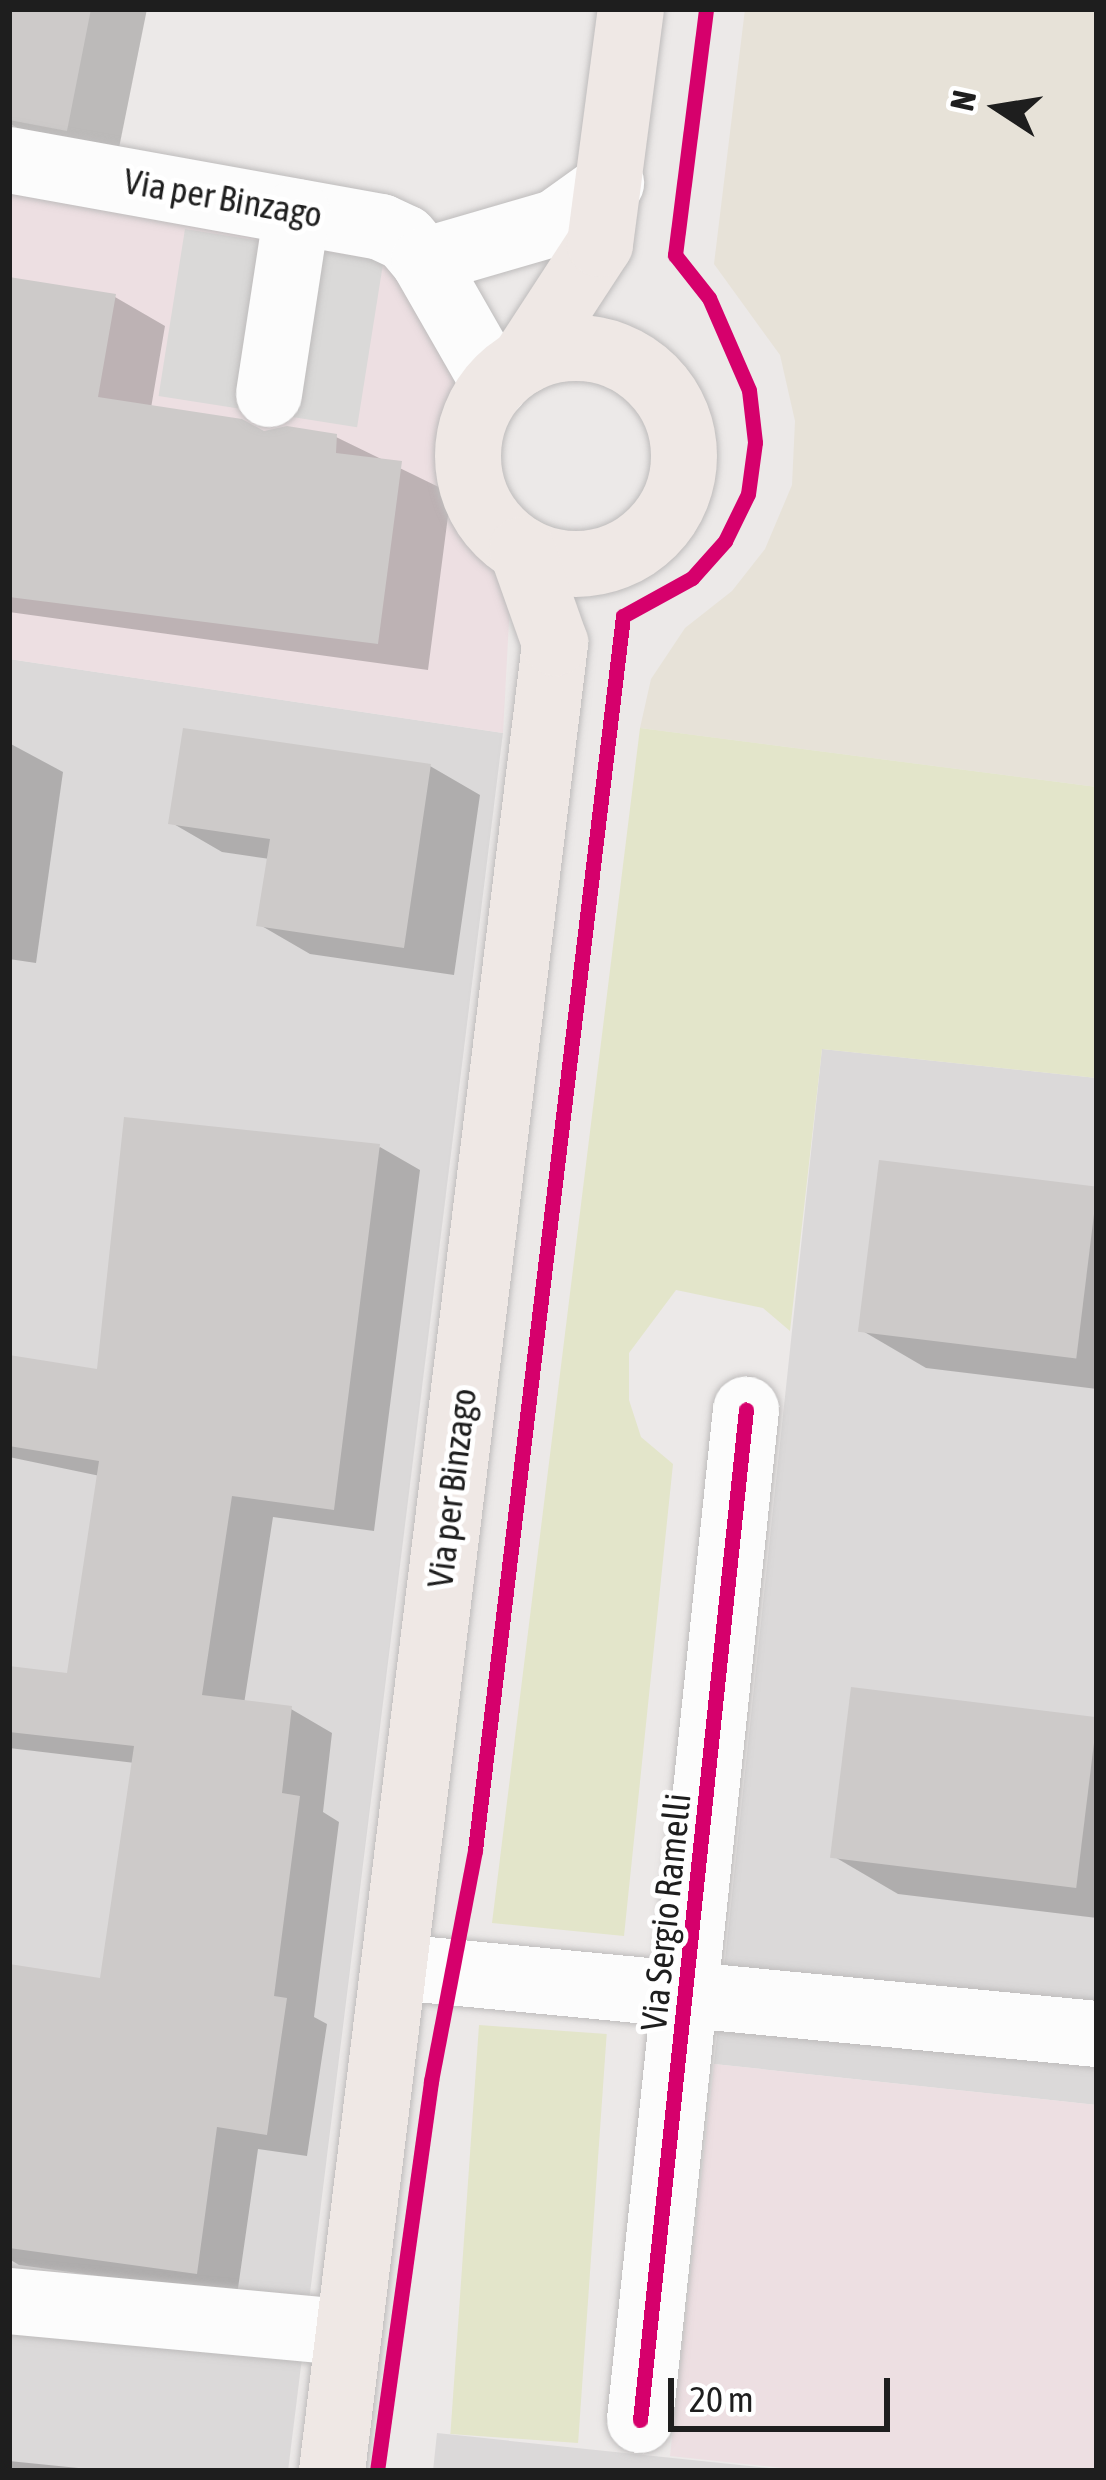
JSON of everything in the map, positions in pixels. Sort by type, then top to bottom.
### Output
[{"type":"main road","name":"Via per Binzago","points":[[624,359],[605,213],[631,9]]},
{"type":"main road","name":"Via per Binzago","points":[[332,2471],[555,643],[522,550],[478,505],[469,474],[477,411],[509,374],[605,213]]},
{"type":"main road","points":[[509,374],[574,348],[624,359],[668,398],[683,454],[669,512],[626,552],[555,643]]},
{"type":"main road","points":[[522,550],[574,563],[626,552]]},
{"type":"street","name":"Via per Binzago","points":[[9,160],[381,226],[405,238],[509,374]]},
{"type":"street","points":[[269,394],[297,212]]},
{"type":"street","points":[[424,261],[605,213]]},
{"type":"street","name":"Via Sergio Ramelli","points":[[640,2420],[746,1410]]},
{"type":"street","name":"Via Sergio Ramelli","points":[[397,1967],[688,1991],[1097,2034]]},
{"type":"street","points":[[9,2301],[346,2332]]},
{"type":"shaded area","points":[[745,9],[1097,9],[1097,787],[640,728],[651,679],[685,628],[732,591],[765,549],[792,485],[795,421],[780,355],[714,264]]},
{"type":"shaded area","points":[[9,175],[384,255],[460,382],[446,438],[450,479],[510,603],[503,733],[9,659]]},
{"type":"shaded area","points":[[185,229],[384,260],[357,427],[159,396]]},
{"type":"shaded area","points":[[9,659],[503,733],[288,2471],[9,2471]]},
{"type":"shaded area","points":[[822,1049],[1097,1078],[1097,2105],[714,2064]]},
{"type":"shaded area","points":[[714,2064],[1097,2105],[1097,2471],[810,2471],[670,2456]]},
{"type":"shaded area","points":[[437,2433],[567,2447],[799,2471],[433,2471]]},
{"type":"green space","points":[[640,728],[1097,787],[1097,1078],[822,1049],[790,1331],[763,1308],[676,1290],[629,1353],[629,1400],[641,1437],[673,1464],[624,1936],[492,1923]]},
{"type":"green space","points":[[479,2025],[607,2034],[578,2443],[450,2434]]},
{"type":"building","points":[[9,9],[91,9],[67,131],[9,120]]},
{"type":"building","points":[[9,277],[116,294],[98,397],[242,419],[264,431],[287,426],[337,434],[336,453],[402,461],[378,644],[9,597]]},
{"type":"building","points":[[183,728],[431,764],[404,948],[256,926],[270,839],[168,824]]},
{"type":"building","points":[[124,1117],[380,1144],[334,1510],[232,1496],[202,1695],[292,1706],[282,1793],[300,1796],[274,1996],[287,1998],[267,2135],[217,2127],[197,2274],[9,2248],[9,1964],[100,1978],[134,1746],[9,1732],[9,1666],[67,1673],[99,1461],[9,1446],[9,1355],[97,1369]]},
{"type":"building","points":[[879,1160],[1097,1187],[1076,1359],[858,1332]]},
{"type":"building","points":[[851,1687],[1097,1717],[1076,1888],[830,1858]]},
{"type":"cycle path","points":[[377,2471],[431,2081],[475,1850],[623,616],[692,578],[725,541],[748,494],[755,442],[749,390],[709,298],[675,255],[706,9]]},
{"type":"cycle path","points":[[640,2420],[746,1410]]}]
